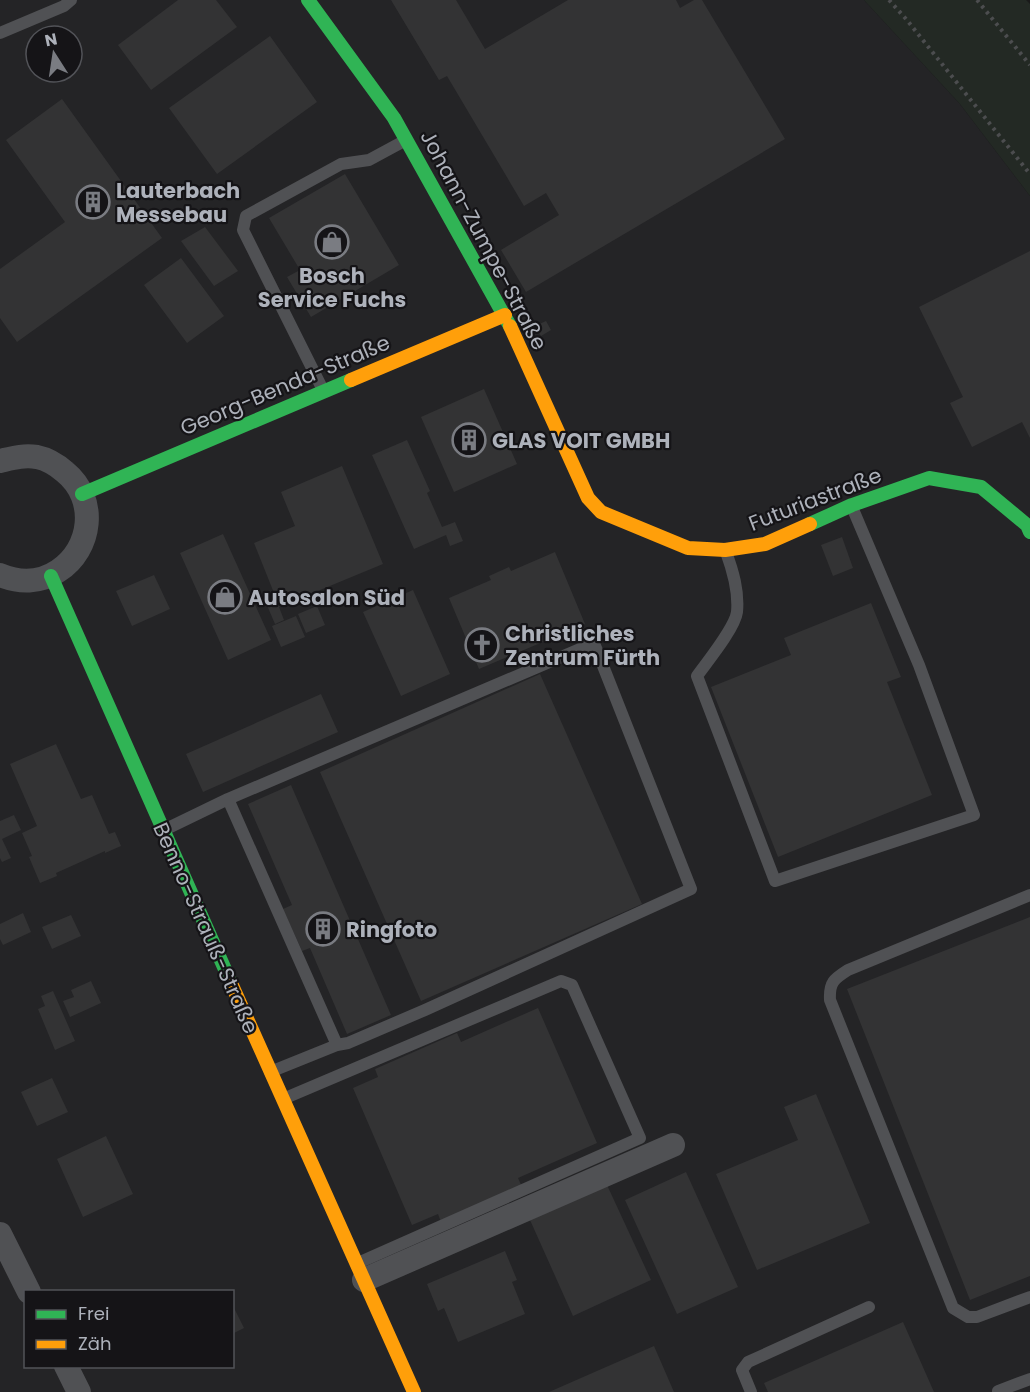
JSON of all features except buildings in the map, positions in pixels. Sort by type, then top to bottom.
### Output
[{"type":"street","name":"Johann-Zumpe-Straße","points":[[308,0],[394,118],[407,140],[505,315],[588,498],[601,512]]},
{"type":"street","name":"Georg-Benda-Straße","points":[[82,494],[505,315]]},
{"type":"street","points":[[0,461],[20,456],[39,458],[57,465],[72,477],[82,494],[87,513],[86,532],[79,550],[67,565],[51,576],[31,581],[11,580],[0,575]]},
{"type":"street","name":"Futuriastraße","points":[[601,512],[688,548],[725,550],[765,544],[852,505],[928,478],[981,487],[1027,525],[1030,532]]},
{"type":"street","name":"Benno-Strauß-Straße","points":[[51,576],[414,1392]]},
{"type":"street","points":[[360,1272],[673,1145]]},
{"type":"street","points":[[0,1234],[28,1290]]},
{"type":"street","points":[[67,1368],[79,1392]]},
{"type":"lane","points":[[0,33],[64,6],[71,0]]},
{"type":"lane","points":[[324,392],[243,230],[246,216],[341,164],[369,160],[407,140]]},
{"type":"lane","points":[[725,550],[735,577],[737,614],[697,676],[775,881],[974,815],[919,665],[852,505]]},
{"type":"lane","points":[[163,831],[228,799],[594,643],[691,889],[426,1010],[348,1043],[337,1045],[270,1072]]},
{"type":"lane","points":[[228,799],[337,1045]]},
{"type":"lane","points":[[1030,895],[848,970],[835,978],[830,990],[830,1000],[953,1308],[968,1317],[977,1317],[1030,1297]]},
{"type":"lane","points":[[282,1099],[561,981],[572,985],[577,996],[640,1138],[360,1272]]},
{"type":"lane","points":[[751,1392],[742,1370],[748,1362],[869,1306]]},
{"type":"lane","points":[[998,1391],[1030,1379]]},
{"type":"path","points":[[889,0],[1030,174]]},
{"type":"path","points":[[977,0],[1030,64]]},
{"type":"shaded area","points":[[0,0],[864,0],[960,104],[1030,196],[1030,1392],[0,1392]]},
{"type":"shaded area","points":[[864,0],[1026,0],[1030,4],[1030,196],[960,104]]},
{"type":"traffic: fast","points":[[308,0],[394,118],[510,326]]},
{"type":"traffic: fast","points":[[82,494],[351,380]]},
{"type":"traffic: fast","points":[[810,524],[852,505],[929,478],[981,487],[1027,525],[1030,532]]},
{"type":"traffic: fast","points":[[51,576],[231,983]]},
{"type":"traffic: slow","points":[[351,380],[505,315]]},
{"type":"traffic: slow","points":[[510,326],[588,498],[601,512],[688,548],[725,550],[765,544],[810,524]]},
{"type":"traffic: slow","points":[[231,983],[414,1392]]},
{"type":"place","name":"Lauterbach Messebau","points":[[93,202]]},
{"type":"place","name":"Bosch Service Fuchs","points":[[332,242]]},
{"type":"place","name":"GLAS VOIT GMBH","points":[[469,440]]},
{"type":"place","name":"Autosalon Süd","points":[[225,597]]},
{"type":"place","name":"Christliches Zentrum Fürth","points":[[482,645]]},
{"type":"place","name":"Ringfoto","points":[[323,929]]}]
